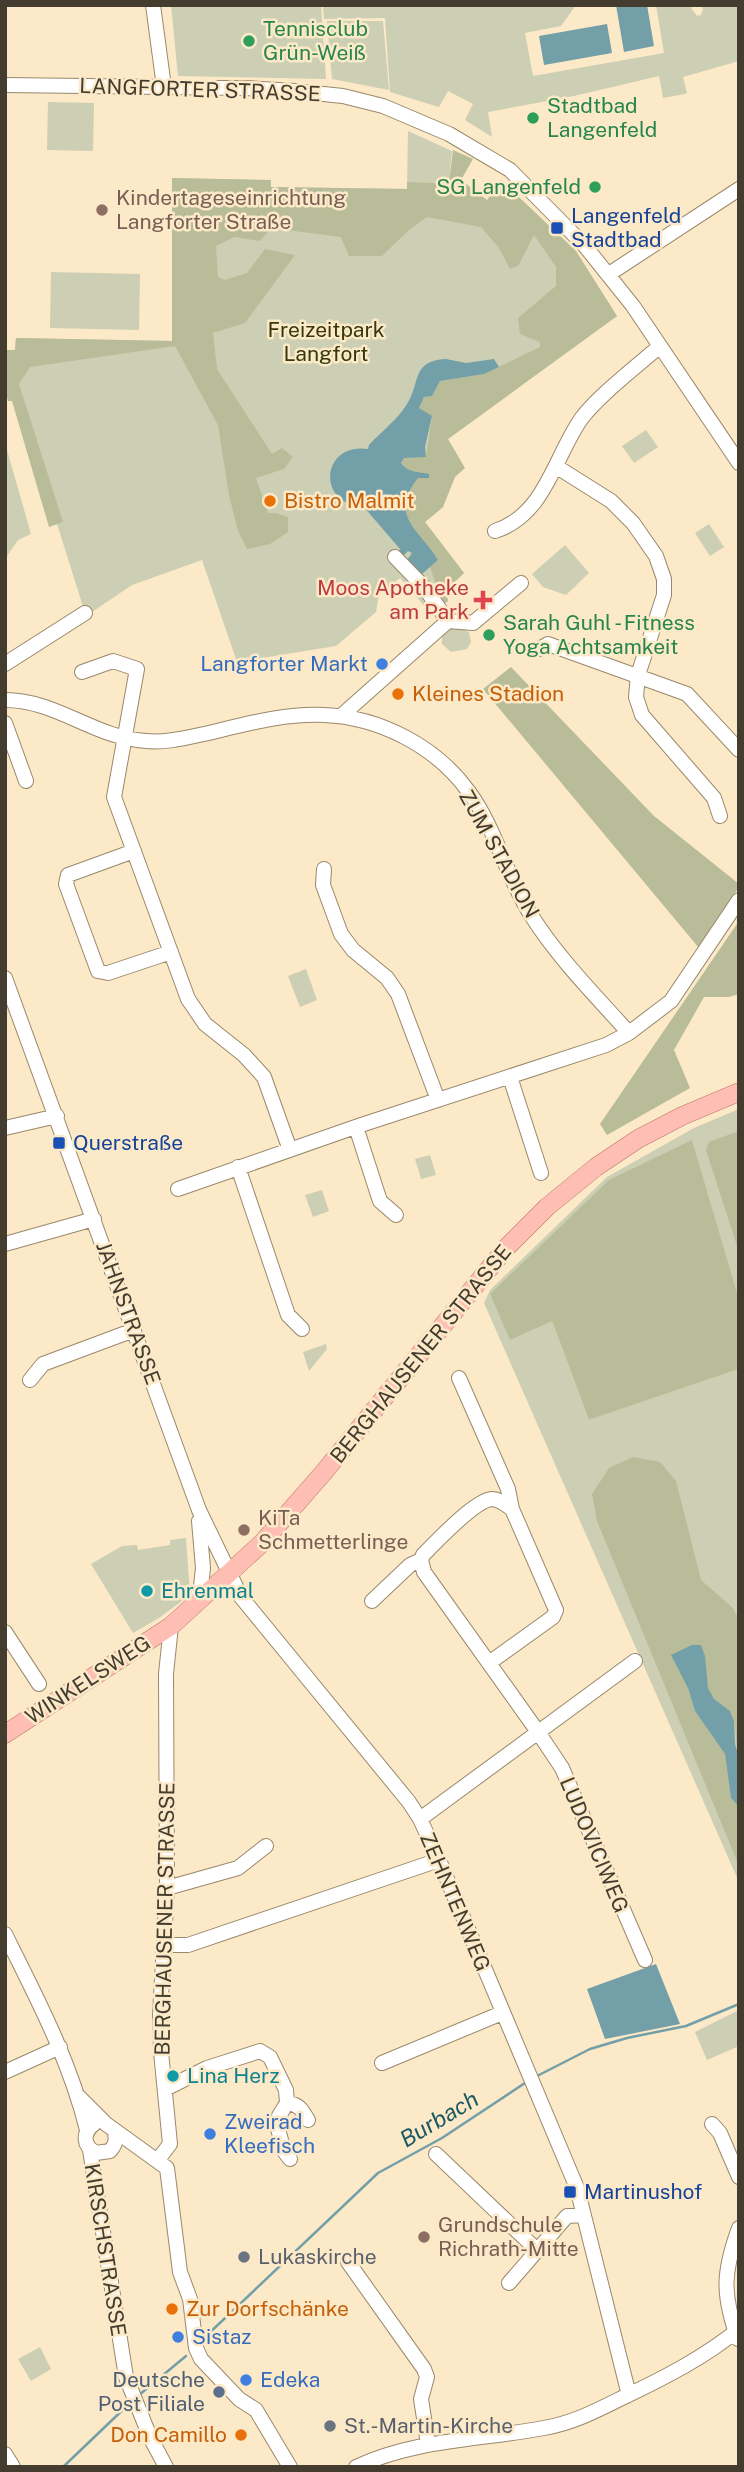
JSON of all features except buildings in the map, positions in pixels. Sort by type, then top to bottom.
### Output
[{"type":"main road","name":"BERGHAUSENER STRASSE","points":[[171,1626],[262,1544],[505,1249],[596,1167],[638,1139],[682,1116],[739,1092]]},
{"type":"main road","name":"WINKELSWEG","points":[[5,1734],[171,1626]]},
{"type":"street","points":[[153,5],[164,87]]},
{"type":"street","name":"LANGFORTER STRASSE","points":[[5,85],[294,91],[343,96],[383,106],[449,134],[510,170],[609,275],[739,463]]},
{"type":"street","points":[[609,275],[739,188]]},
{"type":"street","points":[[495,531],[511,526],[525,514],[557,467],[582,417],[660,346]]},
{"type":"street","points":[[557,467],[611,501],[633,523],[656,556],[664,579],[663,596],[638,676],[636,697],[642,715],[714,798],[719,816]]},
{"type":"street","points":[[396,557],[424,587],[448,621]]},
{"type":"street","points":[[341,716],[448,621],[473,623],[521,583]]},
{"type":"street","points":[[5,664],[85,614]]},
{"type":"street","points":[[539,649],[548,644],[687,694],[739,750]]},
{"type":"street","points":[[82,672],[113,661],[136,669],[114,797],[188,999],[205,1024],[244,1055],[264,1077],[290,1150]]},
{"type":"street","name":"ZUM STADION","points":[[5,699],[24,700],[50,707],[107,734],[148,741],[168,740],[275,718],[321,715],[366,721],[403,736],[434,756],[469,792],[530,914],[548,941],[629,1033]]},
{"type":"street","points":[[5,723],[26,781]]},
{"type":"street","points":[[134,851],[68,875],[66,884],[75,909],[98,971],[103,974],[171,952]]},
{"type":"street","points":[[324,869],[323,885],[341,934],[353,950],[387,978],[398,994],[438,1100]]},
{"type":"street","points":[[178,1189],[606,1045],[629,1033],[671,1000],[739,900]]},
{"type":"street","name":"JAHNSTRASSE","points":[[5,978],[9,999],[57,1116],[199,1510],[229,1574]]},
{"type":"street","points":[[510,1077],[541,1174]]},
{"type":"street","points":[[5,1128],[57,1116]]},
{"type":"street","points":[[356,1127],[380,1200],[396,1215]]},
{"type":"street","points":[[238,1167],[288,1315],[302,1329]]},
{"type":"street","points":[[5,1244],[94,1219]]},
{"type":"street","points":[[30,1380],[43,1364],[134,1330]]},
{"type":"street","points":[[459,1378],[508,1489],[512,1508],[556,1611],[553,1617],[489,1663]]},
{"type":"street","points":[[372,1601],[410,1565],[421,1560],[457,1524],[490,1499],[499,1500],[512,1508]]},
{"type":"street","name":"JAHNSTRASSE","points":[[195,1604],[203,1568],[199,1510]]},
{"type":"street","name":"LUDOVICIWEG","points":[[421,1560],[424,1572],[562,1768],[645,1960]]},
{"type":"street","name":"ZEHNTENWEG","points":[[229,1574],[241,1597],[409,1802],[420,1819],[573,2179],[629,2395]]},
{"type":"street","name":"BERGHAUSENER STRASSE","points":[[157,2161],[170,2144],[160,2027],[167,1888],[166,1674],[171,1626]]},
{"type":"street","points":[[5,1632],[39,1684]]},
{"type":"street","points":[[143,1643],[160,1655],[166,1674]]},
{"type":"street","points":[[420,1819],[635,1661]]},
{"type":"street","points":[[167,1888],[238,1868],[266,1846]]},
{"type":"street","points":[[164,1945],[188,1945],[439,1860]]},
{"type":"street","points":[[5,1934],[60,2046],[78,2096],[87,2130],[86,2144],[90,2150],[103,2154],[113,2148],[142,2150]]},
{"type":"street","points":[[382,2063],[502,2013]]},
{"type":"street","points":[[5,2072],[60,2046]]},
{"type":"street","points":[[164,2089],[207,2068],[260,2051],[270,2057],[286,2090],[287,2104],[279,2116],[278,2129],[284,2151],[290,2159]]},
{"type":"street","points":[[78,2096],[110,2127],[167,2168],[171,2183],[180,2272],[190,2299],[196,2348],[201,2359],[239,2399],[256,2410],[290,2467]]},
{"type":"street","points":[[287,2104],[300,2108],[308,2120]]},
{"type":"street","points":[[712,2124],[720,2133],[739,2177]]},
{"type":"street","points":[[87,2130],[93,2125],[110,2127]]},
{"type":"street","points":[[110,2127],[117,2138],[113,2148]]},
{"type":"street","name":"KIRSCHSTRASSE","points":[[90,2150],[126,2377],[166,2467]]},
{"type":"street","points":[[436,2154],[537,2250]]},
{"type":"street","points":[[509,2283],[568,2216],[584,2215]]},
{"type":"street","points":[[356,2467],[394,2451],[559,2425],[584,2416],[675,2372],[738,2333],[725,2284],[728,2259],[739,2228]]},
{"type":"street","points":[[348,2262],[424,2369],[427,2377],[421,2399],[428,2444]]},
{"type":"street","points":[[5,2454],[13,2467]]},
{"type":"green space","name":"Tennisclub Grün-Weiß","points":[[171,5],[321,5],[326,79],[178,76]]},
{"type":"green space","points":[[323,5],[576,5],[561,26],[525,33],[533,76],[664,53],[656,5],[693,5],[691,8],[697,16],[701,15],[701,5],[739,5],[739,61],[683,77],[687,93],[685,94],[663,98],[659,76],[488,112],[492,137],[465,120],[473,104],[448,91],[439,107],[390,92],[385,18],[324,19]]},
{"type":"green space","points":[[327,21],[383,21],[389,90],[332,79]]},
{"type":"green space","points":[[48,102],[94,103],[93,151],[47,150]]},
{"type":"green space","name":"Freizeitpark Langfort","points":[[408,131],[452,151],[449,183],[412,182],[487,201],[501,180],[617,316],[448,439],[443,507],[425,522],[464,573],[446,590],[448,601],[432,615],[400,578],[379,595],[376,612],[336,646],[237,662],[202,560],[132,585],[86,616],[12,381],[16,338],[172,341],[172,178],[271,180],[271,187],[407,189]]},
{"type":"green space","points":[[453,150],[473,159],[461,180],[487,200],[501,180],[576,251],[617,316],[448,439],[465,468],[455,477],[443,507],[425,522],[464,573],[446,590],[448,601],[443,605],[430,567],[438,560],[414,531],[406,515],[410,488],[418,478],[429,474],[410,470],[401,463],[404,458],[426,456],[432,417],[419,408],[424,397],[432,396],[440,381],[484,374],[540,347],[540,342],[520,334],[518,318],[556,286],[556,267],[534,235],[518,266],[510,269],[499,248],[481,227],[427,217],[382,256],[349,256],[341,237],[271,228],[260,241],[234,237],[216,246],[218,277],[225,280],[247,273],[265,249],[295,255],[245,323],[213,333],[217,369],[272,454],[282,448],[293,457],[284,469],[256,478],[268,513],[288,517],[288,532],[270,544],[247,549],[238,531],[229,495],[218,425],[175,346],[30,367],[19,384],[63,522],[49,527],[12,401],[8,401],[5,389],[5,350],[15,350],[16,338],[172,341],[172,178],[271,180],[271,187],[407,189],[407,182],[449,183]]},
{"type":"green space","points":[[51,272],[140,274],[139,330],[50,328]]},
{"type":"green space","points":[[646,430],[658,447],[634,463],[622,446]]},
{"type":"green space","points":[[5,443],[31,534],[18,540],[5,559]]},
{"type":"green space","points":[[709,524],[724,547],[710,556],[695,533]]},
{"type":"green space","points":[[565,545],[589,573],[566,595],[543,587],[532,574]]},
{"type":"green space","points":[[452,625],[469,632],[471,642],[467,649],[451,652],[442,644],[442,637]]},
{"type":"green space","points":[[511,667],[654,816],[739,884],[699,948],[483,689]]},
{"type":"green space","points":[[739,921],[739,994],[729,997],[704,997],[674,1050],[690,1088],[607,1135],[600,1124]]},
{"type":"green space","points":[[306,969],[317,1000],[300,1007],[288,976]]},
{"type":"green space","points":[[739,1109],[739,1299],[692,1141],[552,1321],[589,1420],[739,1369],[739,1882],[484,1303],[490,1290],[607,1177],[694,1128]]},
{"type":"green space","points":[[739,1131],[739,1252],[706,1150],[709,1142]]},
{"type":"green space","points":[[692,1140],[739,1299],[739,1369],[589,1420],[552,1321],[510,1340],[490,1294],[609,1180]]},
{"type":"green space","points":[[430,1155],[436,1175],[421,1179],[415,1159]]},
{"type":"green space","points":[[322,1190],[329,1211],[313,1217],[305,1195]]},
{"type":"green space","points":[[326,1344],[327,1349],[309,1371],[303,1352]]},
{"type":"green space","points":[[633,1457],[660,1462],[676,1481],[701,1580],[732,1607],[739,1619],[739,1757],[732,1715],[714,1699],[709,1690],[705,1656],[688,1688],[695,1711],[725,1754],[731,1798],[739,1807],[739,1866],[597,1521],[592,1494],[609,1468]]},
{"type":"green space","points":[[186,1538],[190,1595],[133,1633],[91,1564],[122,1546],[137,1545],[138,1550],[170,1545],[170,1540]]},
{"type":"green space","points":[[739,2010],[739,2046],[707,2060],[695,2032]]},
{"type":"green space","points":[[40,2347],[51,2369],[31,2381],[18,2359]]},
{"type":"water","points":[[616,5],[647,5],[654,46],[624,52]]},
{"type":"water","points":[[607,24],[612,53],[544,65],[539,36]]},
{"type":"water","points":[[446,359],[466,363],[494,359],[499,367],[484,374],[440,381],[432,396],[424,397],[419,408],[432,416],[425,447],[426,457],[404,458],[401,463],[410,470],[429,474],[429,478],[418,478],[409,491],[406,503],[410,522],[438,560],[422,574],[407,560],[412,553],[408,551],[403,556],[363,506],[348,503],[337,496],[330,475],[333,464],[341,455],[352,449],[368,449],[399,415],[411,396],[422,368]]},
{"type":"water","points":[[692,1645],[701,1645],[705,1656],[708,1688],[714,1699],[730,1711],[734,1721],[735,1744],[739,1757],[739,1807],[731,1798],[725,1754],[695,1711],[688,1688],[671,1655]]},
{"type":"water","points":[[656,1964],[680,2024],[605,2039],[587,1989]]},
{"type":"waterway","name":"Burbach","points":[[537,2076],[590,2049],[686,2026],[739,2004]]},
{"type":"waterway","name":"Burbach","points":[[204,2338],[378,2173],[442,2138],[528,2081]]},
{"type":"waterway","name":"Burbach","points":[[139,2395],[186,2356]]},
{"type":"waterway","name":"Burbach","points":[[63,2467],[131,2402]]},
{"type":"place","name":"Tennisclub Grün-Weiß","points":[[249,41]]},
{"type":"place","name":"Stadtbad Langenfeld","points":[[533,118]]},
{"type":"place","name":"SG Langenfeld","points":[[595,187]]},
{"type":"place","name":"Kindertageseinrichtung Langforter Straße","points":[[102,210]]},
{"type":"place","name":"Langenfeld Stadtbad","points":[[557,228]]},
{"type":"place","name":"Bistro Malmit","points":[[270,501]]},
{"type":"place","name":"Moos Apotheke am Park","points":[[483,600]]},
{"type":"place","name":"Sarah Guhl - Fitness Yoga Achtsamkeit","points":[[489,635]]},
{"type":"place","name":"Langforter Markt","points":[[382,664]]},
{"type":"place","name":"Kleines Stadion","points":[[398,694]]},
{"type":"place","name":"Querstraße","points":[[59,1143]]},
{"type":"place","name":"KiTa Schmetterlinge","points":[[244,1530]]},
{"type":"place","name":"Ehrenmal","points":[[147,1591]]},
{"type":"place","name":"Lina Herz","points":[[173,2076]]},
{"type":"place","name":"Zweirad Kleefisch","points":[[210,2134]]},
{"type":"place","name":"Martinushof","points":[[570,2192]]},
{"type":"place","name":"Grundschule Richrath-Mitte","points":[[424,2237]]},
{"type":"place","name":"Lukaskirche","points":[[244,2257]]},
{"type":"place","name":"Zur Dorfschänke","points":[[172,2309]]},
{"type":"place","name":"Sistaz","points":[[178,2337]]},
{"type":"place","name":"Edeka","points":[[246,2380]]},
{"type":"place","name":"Deutsche Post Filiale","points":[[219,2392]]},
{"type":"place","name":"St.-Martin-Kirche","points":[[330,2426]]},
{"type":"place","name":"Don Camillo","points":[[241,2435]]}]
